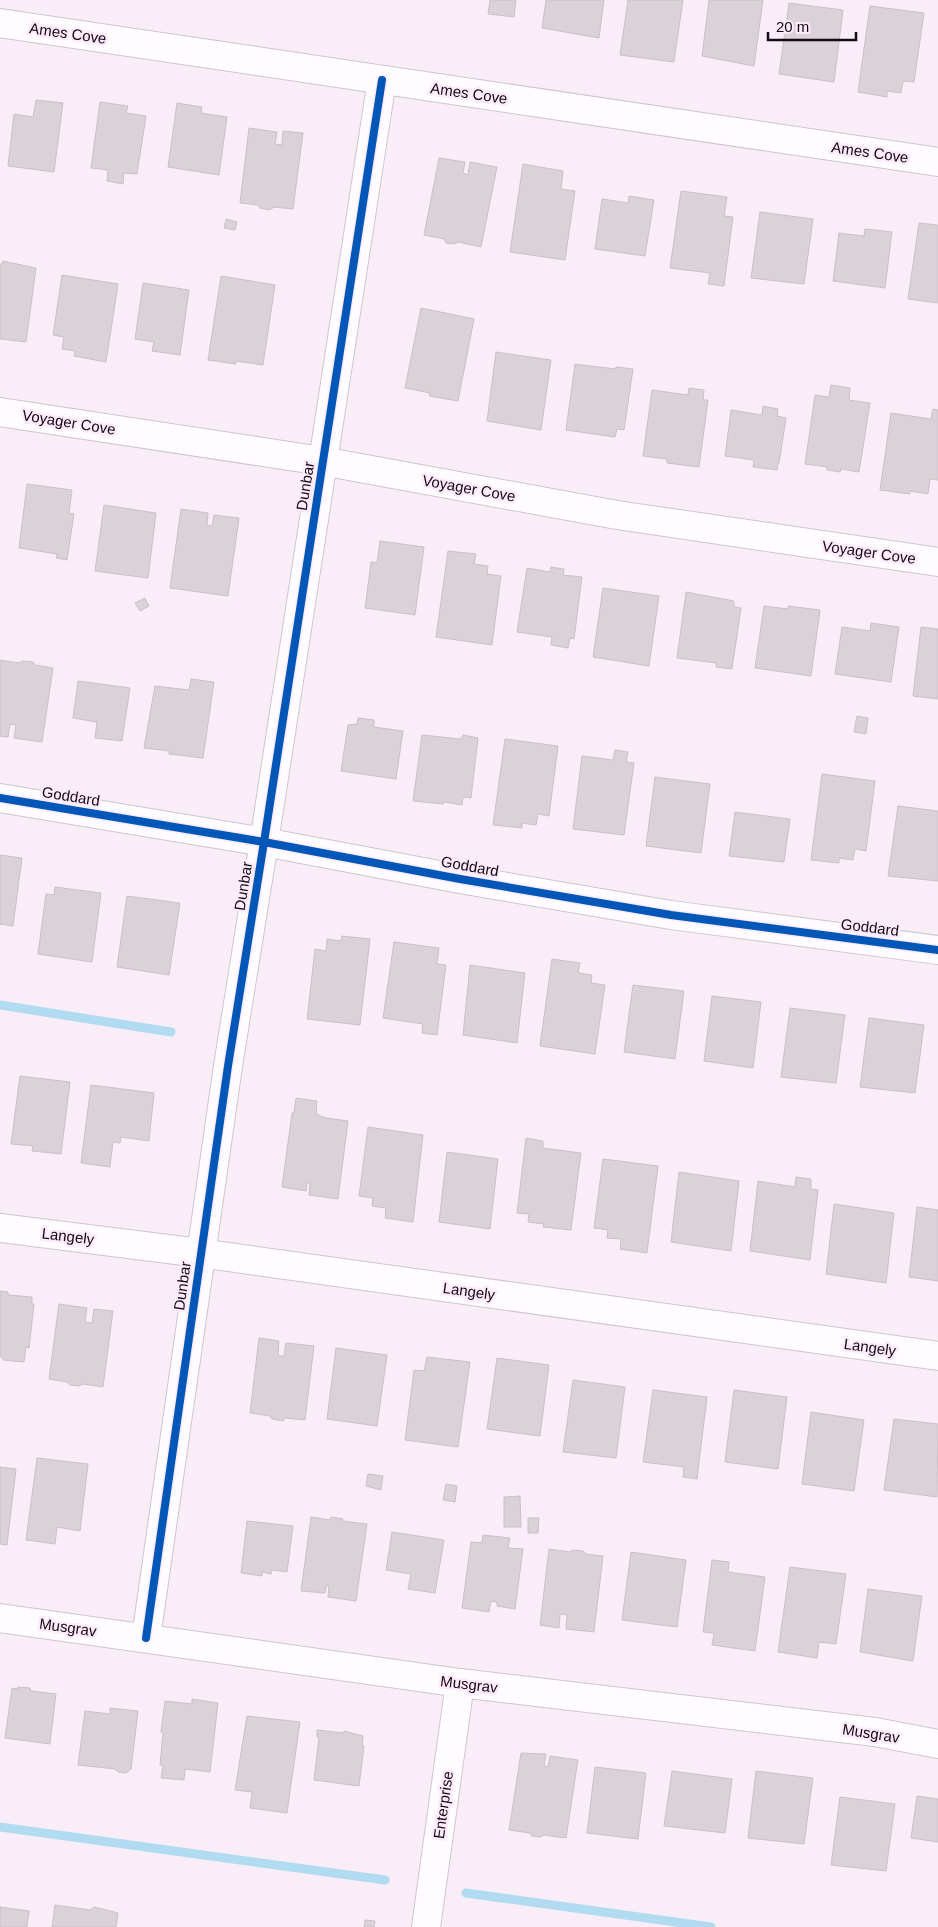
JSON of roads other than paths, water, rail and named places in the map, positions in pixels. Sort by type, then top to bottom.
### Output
[{"type":"street","name":"Ames Cove","points":[[0,23],[938,162]]},
{"type":"street","name":"Dunbar","points":[[146,1638],[228,1066],[382,80]]},
{"type":"street","name":"Voyager Cove","points":[[0,412],[322,461],[617,515],[938,562]]},
{"type":"street","name":"Goddard","points":[[0,798],[264,842],[460,879],[671,914],[938,950]]},
{"type":"street","name":"Langely","points":[[0,1228],[200,1253],[938,1356]]},
{"type":"street","name":"Musgrav","points":[[0,1618],[460,1683],[875,1732],[938,1744]]},
{"type":"street","name":"Enterprise","points":[[426,1927],[460,1683]]},
{"type":"waterway","points":[[0,1005],[171,1032]]},
{"type":"waterway","points":[[0,1827],[385,1880]]},
{"type":"waterway","points":[[466,1893],[711,1927]]}]
